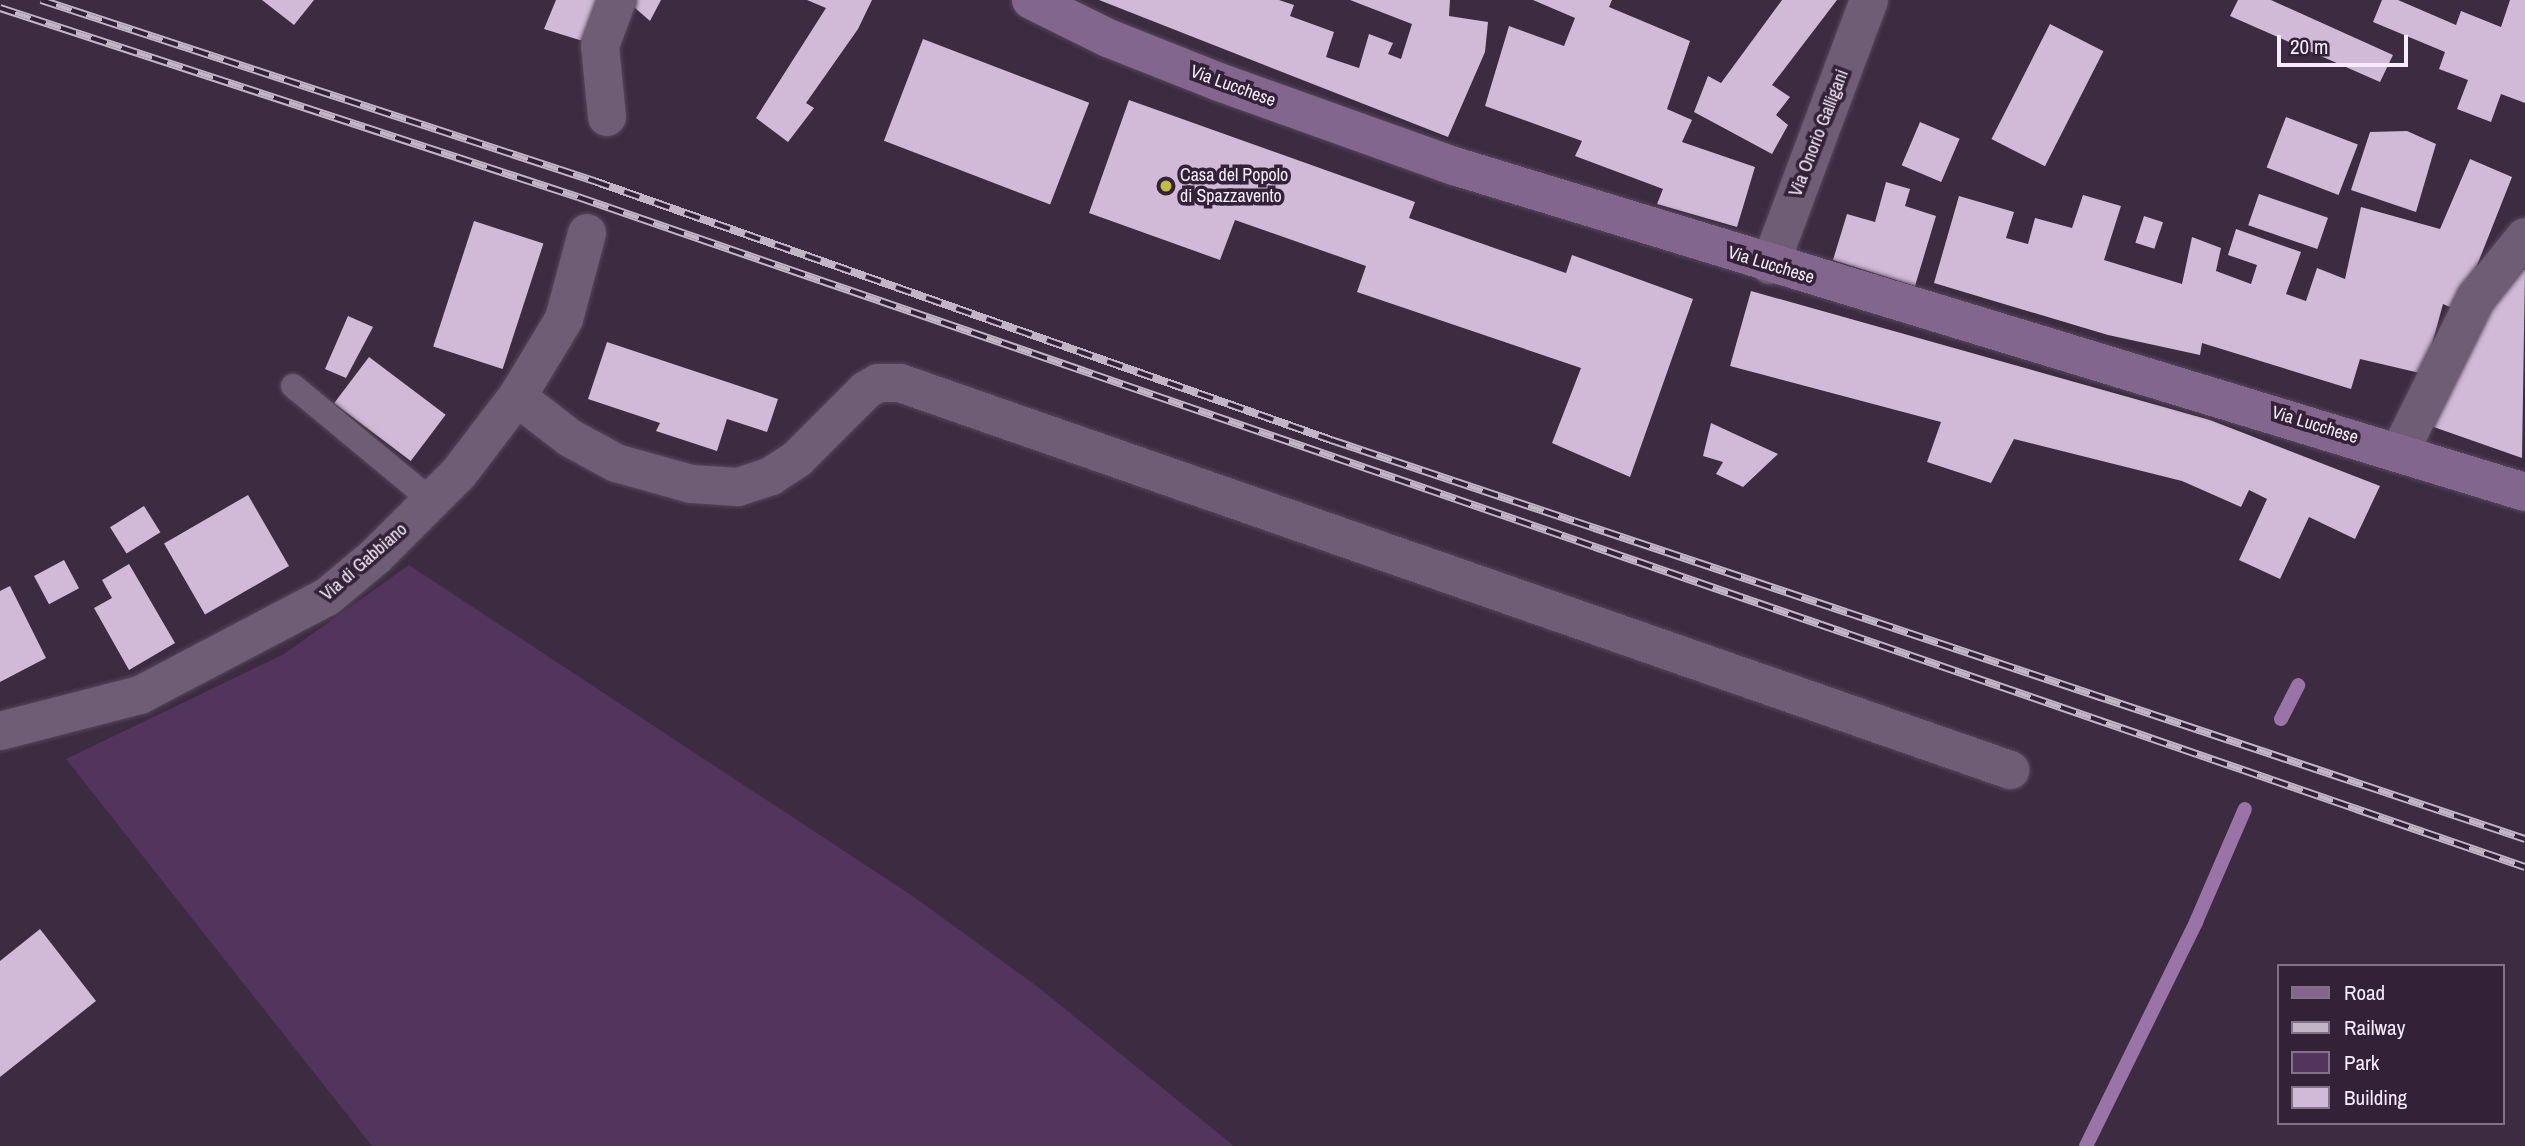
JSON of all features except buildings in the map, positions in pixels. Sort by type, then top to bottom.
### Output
[{"type":"street","points":[[607,117],[600,46],[617,0]]},
{"type":"street","name":"Via Lucchese","points":[[1031,0],[1108,38],[1219,82],[1454,166],[1770,265],[2400,451],[2525,492]]},
{"type":"street","name":"Via Onorio Galligani","points":[[1770,265],[1869,0]]},
{"type":"street","name":"Via di Gabbiano","points":[[0,731],[140,695],[238,647],[327,597],[459,473],[517,397],[564,319],[587,233]]},
{"type":"street","points":[[2400,451],[2476,298],[2525,237]]},
{"type":"street","points":[[517,397],[570,438],[616,463],[691,484],[738,487],[771,476],[797,459],[866,390],[878,383],[900,383],[2010,770]]},
{"type":"lane","points":[[293,386],[432,501]]},
{"type":"green space","points":[[409,565],[914,897],[1038,987],[1234,1146],[372,1146],[66,759],[284,654]]},
{"type":"waterway","points":[[2281,719],[2298,685]]},
{"type":"waterway","points":[[2086,1146],[2196,922],[2245,809]]},
{"type":"railway","points":[[41,0],[594,181],[1331,440],[2525,839]]},
{"type":"railway","points":[[0,8],[578,197],[2525,867]]},
{"type":"place","name":"Casa del Popolo di Spazzavento","points":[[1166,186]]}]
